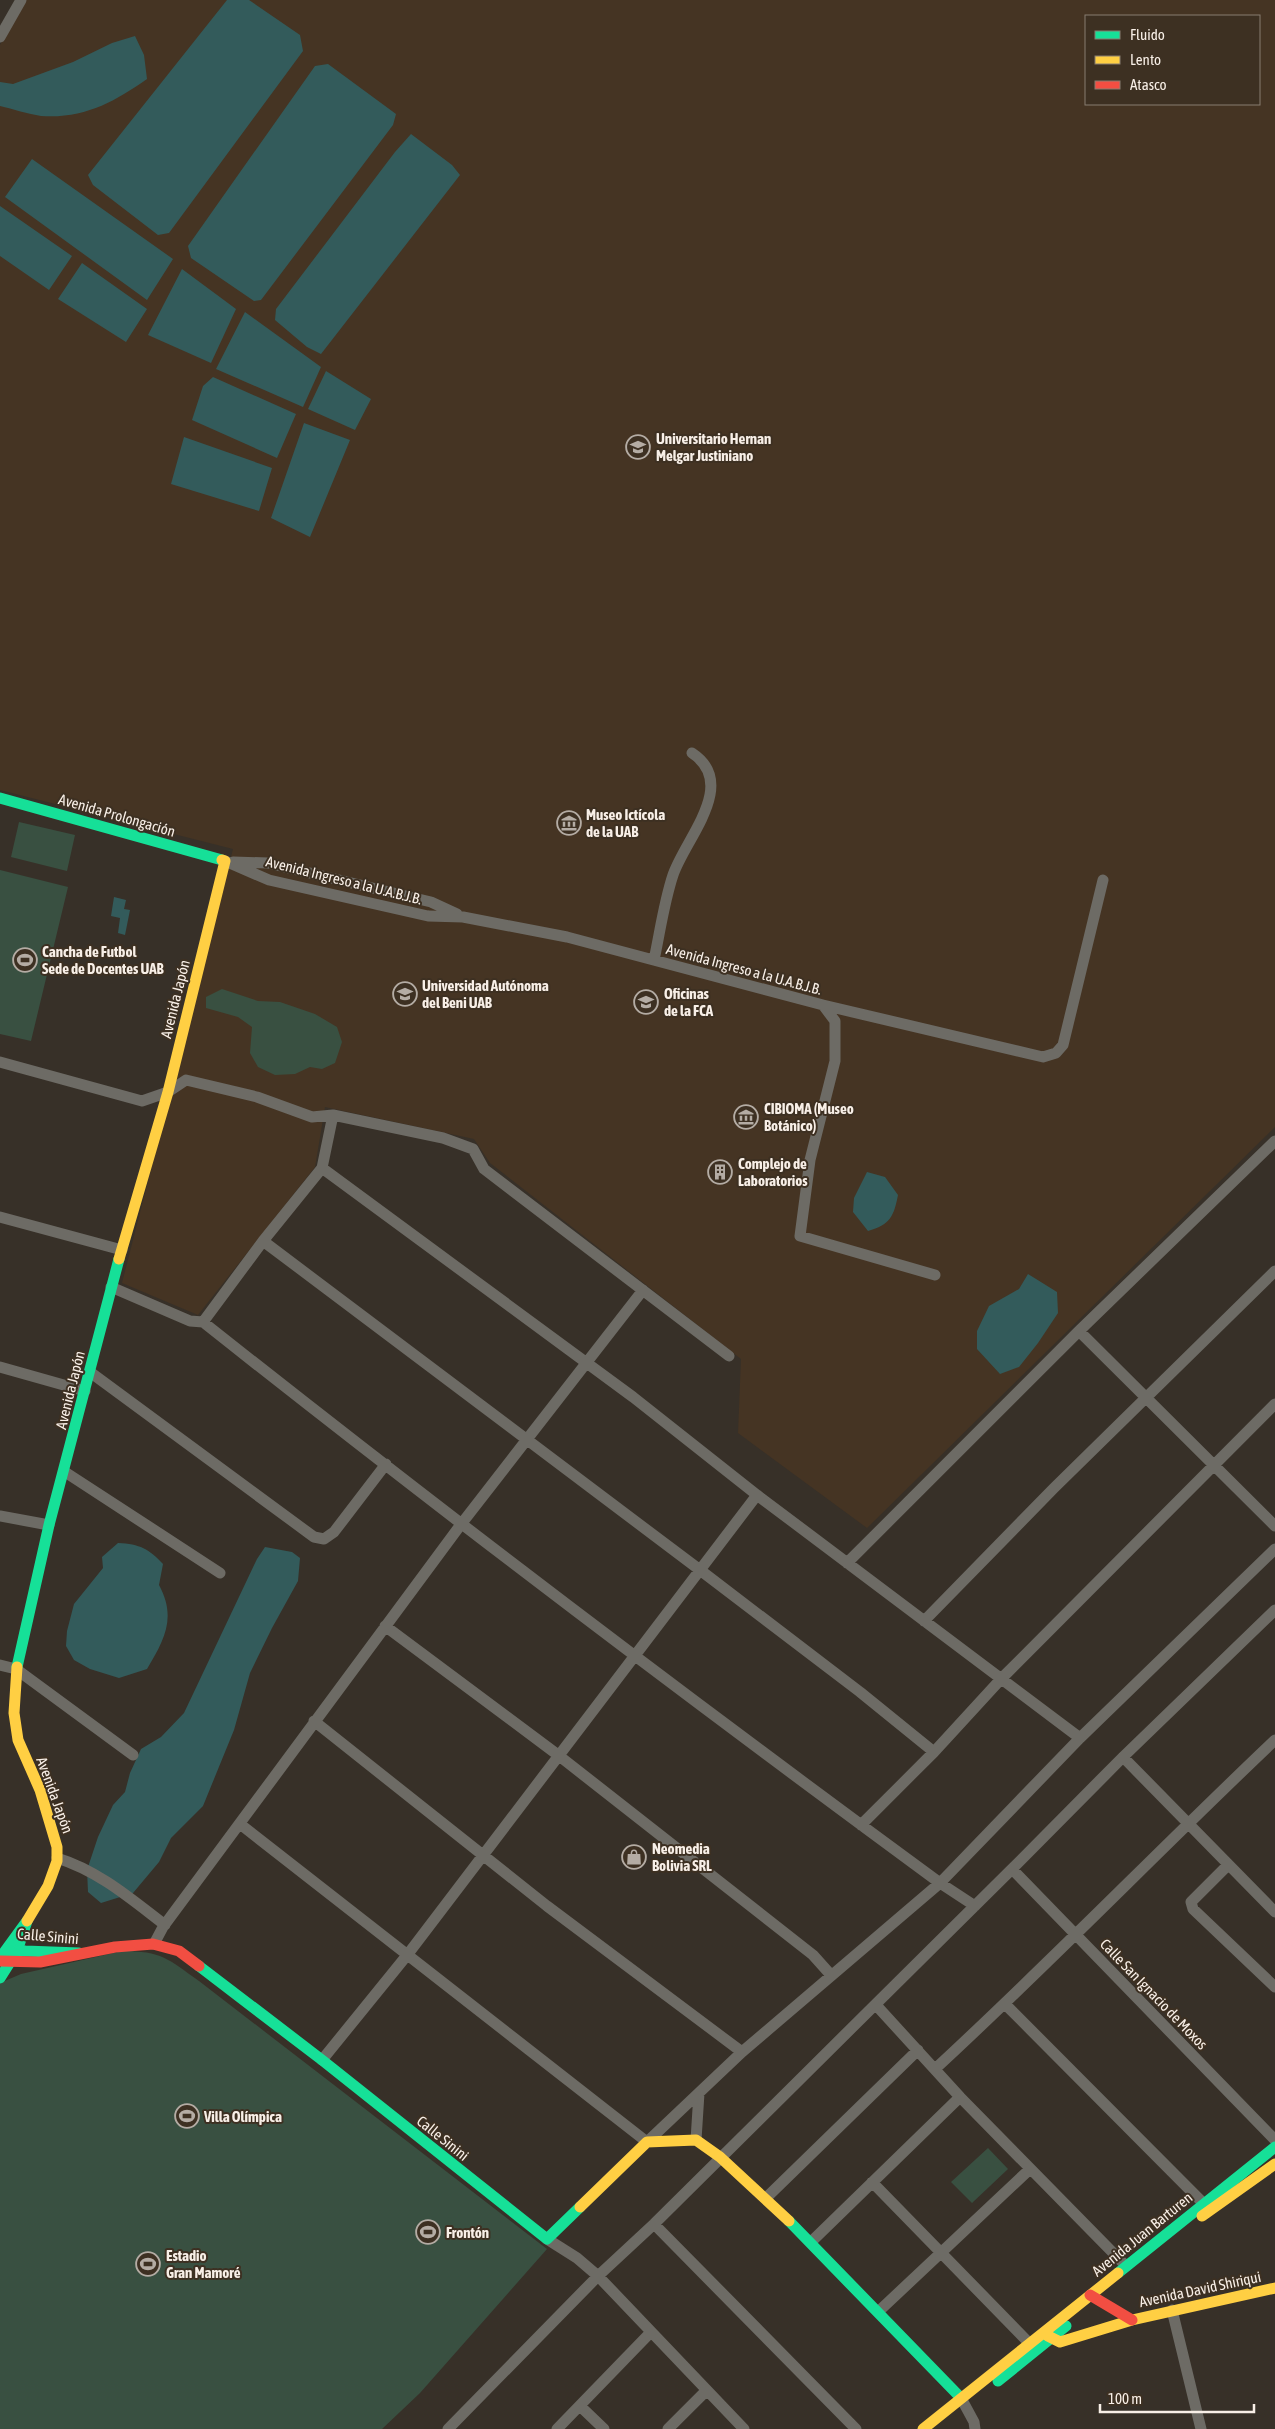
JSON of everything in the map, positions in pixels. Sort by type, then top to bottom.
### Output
[{"type":"street","points":[[0,37],[21,0]]},
{"type":"street","points":[[654,960],[672,877],[709,803],[710,774],[707,767],[692,753]]},
{"type":"street","name":"Avenida Prolongación","points":[[0,798],[225,861]]},
{"type":"street","name":"Avenida Ingreso a la U.A.B.J.B.","points":[[225,861],[278,866],[431,902],[463,917]]},
{"type":"street","name":"Avenida Ingreso a la U.A.B.J.B.","points":[[225,861],[269,880],[428,916],[463,917],[566,937],[823,1005],[835,1020],[835,1061],[810,1160],[800,1236],[934,1275]]},
{"type":"street","name":"Avenida Japón","points":[[0,1978],[8,1948],[48,1886],[57,1858],[54,1830],[18,1740],[14,1713],[16,1669],[49,1525],[65,1472],[111,1287],[168,1092],[225,861]]},
{"type":"street","points":[[823,1005],[1043,1057],[1056,1053],[1063,1045],[1104,880]]},
{"type":"street","points":[[0,1062],[142,1101],[168,1092],[186,1080],[257,1097],[312,1117],[333,1115],[443,1138],[473,1149],[484,1169],[730,1356]]},
{"type":"street","points":[[203,1322],[263,1241],[322,1168],[333,1115]]},
{"type":"street","points":[[847,1563],[1079,1331],[1275,1141]]},
{"type":"street","points":[[322,1168],[492,1296],[586,1363],[757,1495],[1080,1738]]},
{"type":"street","points":[[0,1217],[122,1250]]},
{"type":"street","points":[[263,1241],[700,1570],[860,1692],[934,1752]]},
{"type":"street","points":[[924,1621],[1147,1397],[1275,1272]]},
{"type":"street","points":[[111,1287],[190,1321],[203,1322],[636,1656],[861,1825],[940,1883],[975,1906]]},
{"type":"street","points":[[154,1944],[165,1925],[314,1721],[462,1523],[525,1439],[643,1290]]},
{"type":"street","points":[[1079,1331],[1275,1526]]},
{"type":"street","points":[[0,1367],[85,1391]]},
{"type":"street","points":[[90,1372],[314,1537],[324,1539],[334,1532],[386,1464]]},
{"type":"street","points":[[861,1825],[934,1752],[1001,1679],[1275,1404]]},
{"type":"street","points":[[65,1472],[220,1573]]},
{"type":"street","points":[[322,2060],[408,1954],[757,1495]]},
{"type":"street","points":[[0,1516],[49,1525]]},
{"type":"street","points":[[546,2239],[742,2052],[830,1974],[940,1883],[1080,1738],[1275,1549]]},
{"type":"street","points":[[448,2429],[596,2274],[654,2224],[1012,1870],[1123,1757],[1275,1610]]},
{"type":"street","points":[[385,1626],[558,1755],[814,1955],[830,1974]]},
{"type":"street","points":[[0,1665],[16,1669],[133,1756]]},
{"type":"street","points":[[314,1721],[484,1854],[547,1906],[742,2052]]},
{"type":"street","points":[[935,2068],[1005,2004],[1188,1822],[1275,1740]]},
{"type":"street","points":[[1123,1757],[1275,1912]]},
{"type":"street","points":[[240,1824],[647,2142],[696,2140],[720,2157],[766,2198],[879,2311],[964,2403],[975,2429]]},
{"type":"street","points":[[57,1858],[77,1864],[94,1873],[165,1925]]},
{"type":"street","points":[[1228,1865],[1191,1902],[1193,1909],[1275,1987]]},
{"type":"street","name":"Calle San Ignacio de Moxos","points":[[1012,1870],[1275,2140]]},
{"type":"street","name":"Calle Sinini","points":[[3,1961],[41,1963],[132,1945],[154,1944],[179,1951],[322,2060],[546,2239],[577,2258],[596,2274],[744,2429]]},
{"type":"street","name":"Calle Sinini","points":[[8,1948],[65,1950],[85,1955]]},
{"type":"street","points":[[1005,2004],[1203,2203]]},
{"type":"street","points":[[876,2005],[960,2097],[1126,2266]]},
{"type":"street","points":[[766,2198],[918,2050]]},
{"type":"street","points":[[696,2140],[699,2093]]},
{"type":"street","points":[[811,2242],[960,2097]]},
{"type":"street","name":"Avenida Juan Barturen","points":[[1094,2298],[1126,2266],[1275,2147]]},
{"type":"street","name":"Avenida Juan Barturen","points":[[964,2403],[1094,2298],[1204,2214],[1275,2164]]},
{"type":"street","points":[[879,2311],[1030,2168]]},
{"type":"street","points":[[872,2182],[942,2252],[1032,2347]]},
{"type":"street","points":[[654,2224],[856,2429]]},
{"type":"street","name":"Avenida David Shiriqui","points":[[1047,2335],[1060,2342],[1132,2320],[1275,2288]]},
{"type":"street","name":"Avenida David Shiriqui","points":[[1094,2298],[1132,2320]]},
{"type":"street","points":[[1172,2310],[1201,2429]]},
{"type":"street","points":[[557,2429],[651,2332]]},
{"type":"street","points":[[668,2429],[706,2391]]},
{"type":"street","points":[[923,2429],[964,2403]]},
{"type":"street","points":[[939,2429],[964,2403]]},
{"type":"street","points":[[580,2406],[604,2429]]},
{"type":"shaded area","name":"Universitario Hernan Melgar Justiniano","points":[[24,0],[1275,0],[1275,1127],[867,1528],[738,1433],[741,1359],[490,1163],[474,1139],[325,1107],[315,1167],[198,1315],[122,1283],[233,849],[0,790],[0,45]]},
{"type":"green space","points":[[19,822],[75,835],[67,871],[11,857]]},
{"type":"green space","name":"Cancha de Futbol Sede de Docentes UAB","points":[[0,870],[68,887],[31,1041],[0,1034]]},
{"type":"green space","points":[[222,989],[258,1001],[280,1002],[315,1014],[337,1027],[342,1042],[335,1063],[322,1069],[310,1067],[295,1074],[275,1075],[258,1067],[250,1053],[252,1027],[238,1017],[206,1008],[206,997]]},
{"type":"green space","name":"Villa Olímpica","points":[[122,1951],[136,1951],[156,1955],[180,1967],[547,2249],[420,2393],[382,2429],[0,2429],[0,1983],[21,1974]]},
{"type":"green space","points":[[988,2148],[1008,2169],[972,2203],[951,2182]]},
{"type":"water","points":[[227,0],[249,0],[300,35],[303,51],[169,233],[158,235],[93,185],[88,175]]},
{"type":"water","points":[[135,36],[144,55],[147,79],[110,102],[85,112],[57,116],[41,116],[0,106],[0,82],[13,84],[73,62],[112,43]]},
{"type":"water","points":[[328,64],[396,114],[393,125],[261,300],[254,301],[191,258],[188,246],[315,66]]},
{"type":"water","points":[[411,134],[452,165],[460,175],[321,354],[307,347],[275,320],[276,309],[395,152]]},
{"type":"water","points":[[32,159],[173,259],[147,300],[5,197]]},
{"type":"water","points":[[0,206],[72,256],[49,290],[0,256]]},
{"type":"water","points":[[82,263],[147,309],[126,342],[58,299]]},
{"type":"water","points":[[182,269],[236,309],[211,363],[148,335]]},
{"type":"water","points":[[245,312],[321,367],[303,407],[216,369]]},
{"type":"water","points":[[326,371],[371,399],[355,430],[308,409]]},
{"type":"water","points":[[213,377],[296,414],[277,458],[192,420],[203,386]]},
{"type":"water","points":[[304,423],[350,440],[310,537],[271,518]]},
{"type":"water","points":[[184,437],[272,468],[259,511],[171,484]]},
{"type":"water","points":[[114,897],[126,900],[124,909],[130,910],[125,935],[118,933],[120,918],[111,916]]},
{"type":"water","points":[[867,1172],[885,1177],[898,1195],[895,1209],[890,1219],[881,1226],[868,1231],[853,1212],[854,1198]]},
{"type":"water","points":[[1028,1274],[1057,1292],[1058,1313],[1019,1367],[1000,1374],[977,1349],[977,1331],[989,1306],[1019,1289]]},
{"type":"water","points":[[118,1543],[144,1548],[163,1564],[159,1585],[167,1608],[168,1618],[159,1648],[147,1669],[119,1678],[90,1669],[74,1660],[66,1646],[67,1631],[74,1604],[103,1568],[102,1557]]},
{"type":"water","points":[[265,1547],[292,1552],[300,1558],[298,1581],[250,1673],[234,1730],[203,1806],[171,1838],[159,1862],[133,1893],[101,1903],[88,1892],[87,1870],[98,1837],[113,1805],[125,1792],[130,1773],[141,1749],[161,1737],[184,1713],[257,1559]]},
{"type":"traffic: fast","points":[[0,798],[222,860]]},
{"type":"traffic: fast","points":[[17,1667],[49,1525],[119,1259]]},
{"type":"traffic: fast","points":[[0,1958],[27,1921],[17,1951],[0,1978]]},
{"type":"traffic: fast","points":[[8,1948],[25,1951],[79,1953]]},
{"type":"traffic: fast","points":[[199,1966],[322,2060],[547,2239],[580,2207]]},
{"type":"traffic: fast","points":[[1118,2273],[1275,2147]]},
{"type":"traffic: fast","points":[[789,2221],[961,2398]]},
{"type":"traffic: fast","points":[[998,2381],[1066,2326]]},
{"type":"traffic: slow","points":[[119,1259],[168,1092],[225,861],[222,860]]},
{"type":"traffic: slow","points":[[17,1667],[14,1713],[18,1740],[40,1790],[57,1847],[57,1861],[48,1886],[27,1921]]},
{"type":"traffic: slow","points":[[580,2207],[647,2142],[696,2140],[720,2157],[789,2221]]},
{"type":"traffic: slow","points":[[1202,2216],[1275,2164]]},
{"type":"traffic: slow","points":[[923,2429],[1118,2273]]},
{"type":"traffic: slow","points":[[1048,2336],[1060,2342],[1132,2320],[1275,2288]]},
{"type":"traffic: jam","points":[[0,1961],[40,1962],[115,1947],[153,1944],[179,1951],[199,1966]]},
{"type":"traffic: jam","points":[[1090,2295],[1132,2320]]},
{"type":"place","name":"Universitario Hernan Melgar Justiniano","points":[[638,447]]},
{"type":"place","name":"Museo Ictícola de la UAB","points":[[569,823]]},
{"type":"place","name":"Cancha de Futbol Sede de Docentes UAB","points":[[25,960]]},
{"type":"place","name":"Universidad Autónoma del Beni UAB","points":[[405,994]]},
{"type":"place","name":"Oficinas de la FCA","points":[[646,1002]]},
{"type":"place","name":"CIBIOMA (Museo Botánico)","points":[[746,1117]]},
{"type":"place","name":"Complejo de Laboratorios","points":[[720,1172]]},
{"type":"place","name":"Neomedia Bolivia SRL","points":[[634,1857]]},
{"type":"place","name":"Villa Olímpica","points":[[187,2116]]},
{"type":"place","name":"Frontón","points":[[428,2232]]},
{"type":"place","name":"Estadio Gran Mamoré","points":[[148,2264]]}]
